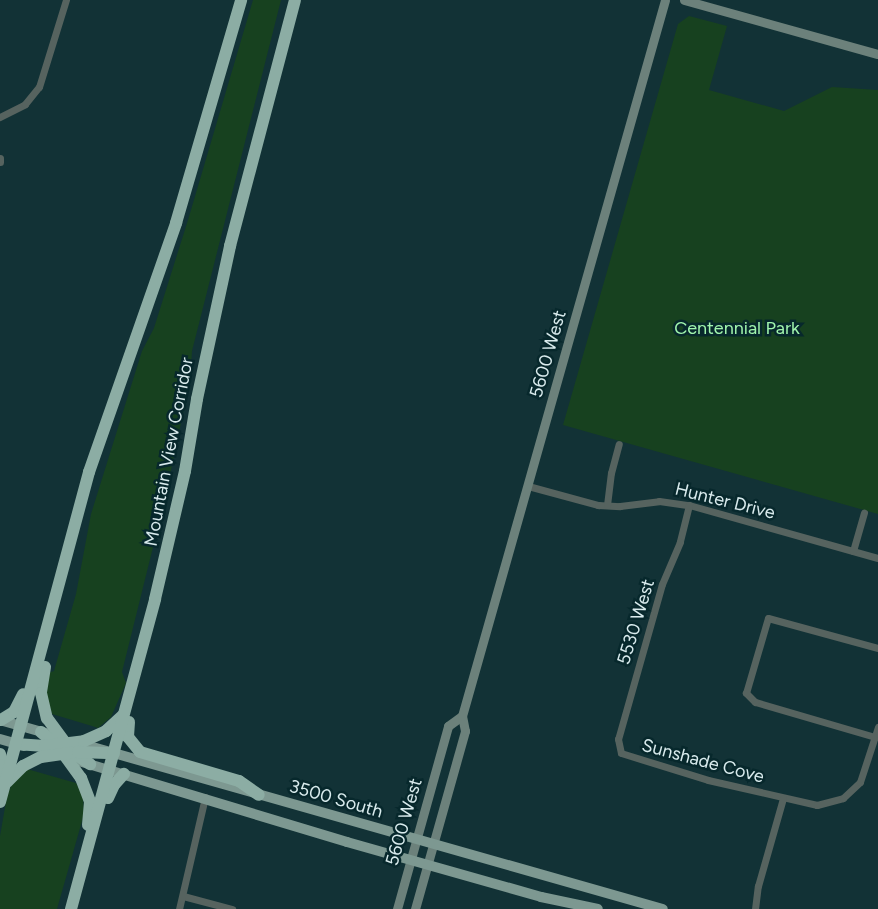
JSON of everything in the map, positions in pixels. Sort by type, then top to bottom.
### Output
[{"type":"highway","points":[[2,783],[16,744],[97,446],[176,223],[241,0]]},
{"type":"highway","name":"Mountain View Corridor","points":[[70,909],[155,599],[183,483],[197,399],[230,246],[295,0]]},
{"type":"highway","points":[[0,720],[14,712],[22,698],[62,553],[78,512]]},
{"type":"highway","points":[[69,550],[69,576],[41,686],[47,716],[84,784],[90,808],[70,889],[70,909]]},
{"type":"highway","points":[[155,599],[154,629],[127,728],[129,741],[140,752],[239,781],[259,795]]},
{"type":"highway","points":[[2,783],[24,766],[108,730],[125,711]]},
{"type":"highway","points":[[41,732],[90,764]]},
{"type":"highway","points":[[16,744],[114,753]]},
{"type":"highway","points":[[0,754],[3,765],[0,802]]},
{"type":"highway","points":[[77,909],[110,792],[124,774]]},
{"type":"main road","name":"5600 West","points":[[415,909],[465,731],[462,716],[665,0]]},
{"type":"main road","points":[[684,0],[878,54]]},
{"type":"main road","name":"5600 West","points":[[397,909],[448,726],[462,716]]},
{"type":"main road","points":[[0,720],[41,732]]},
{"type":"main road","points":[[0,739],[16,744]]},
{"type":"main road","name":"3500 South","points":[[114,753],[663,909]]},
{"type":"main road","points":[[90,764],[205,797],[253,815],[427,865],[583,908],[598,909]]},
{"type":"street","points":[[0,117],[25,104],[39,87],[66,0]]},
{"type":"street","points":[[607,505],[611,472],[619,444]]},
{"type":"street","name":"Hunter Drive","points":[[528,486],[584,502],[607,505],[659,501],[689,505],[878,558]]},
{"type":"street","name":"5530 West","points":[[618,748],[618,739],[662,584],[680,542],[689,505]]},
{"type":"street","points":[[853,551],[864,513]]},
{"type":"street","points":[[875,737],[755,702],[746,693],[768,618],[878,648]]},
{"type":"street","name":"Sunshade Cove","points":[[618,748],[627,756],[817,805],[843,798],[863,777],[878,727]]},
{"type":"street","points":[[179,909],[205,797]]},
{"type":"street","points":[[755,909],[758,886],[783,798]]},
{"type":"street","points":[[183,896],[232,909]]},
{"type":"green space","points":[[253,0],[281,0],[192,351],[190,380],[164,503],[122,672],[126,683],[111,717],[98,728],[52,714],[46,694],[48,673],[54,671],[76,594],[91,514],[142,351],[154,328]]},
{"type":"green space","name":"Centennial Park","points":[[689,16],[727,26],[709,90],[784,111],[832,87],[878,90],[878,514],[563,425],[678,24]]},
{"type":"green space","points":[[27,769],[76,783],[83,796],[84,814],[57,909],[0,909],[0,836],[7,796],[11,786]]}]
